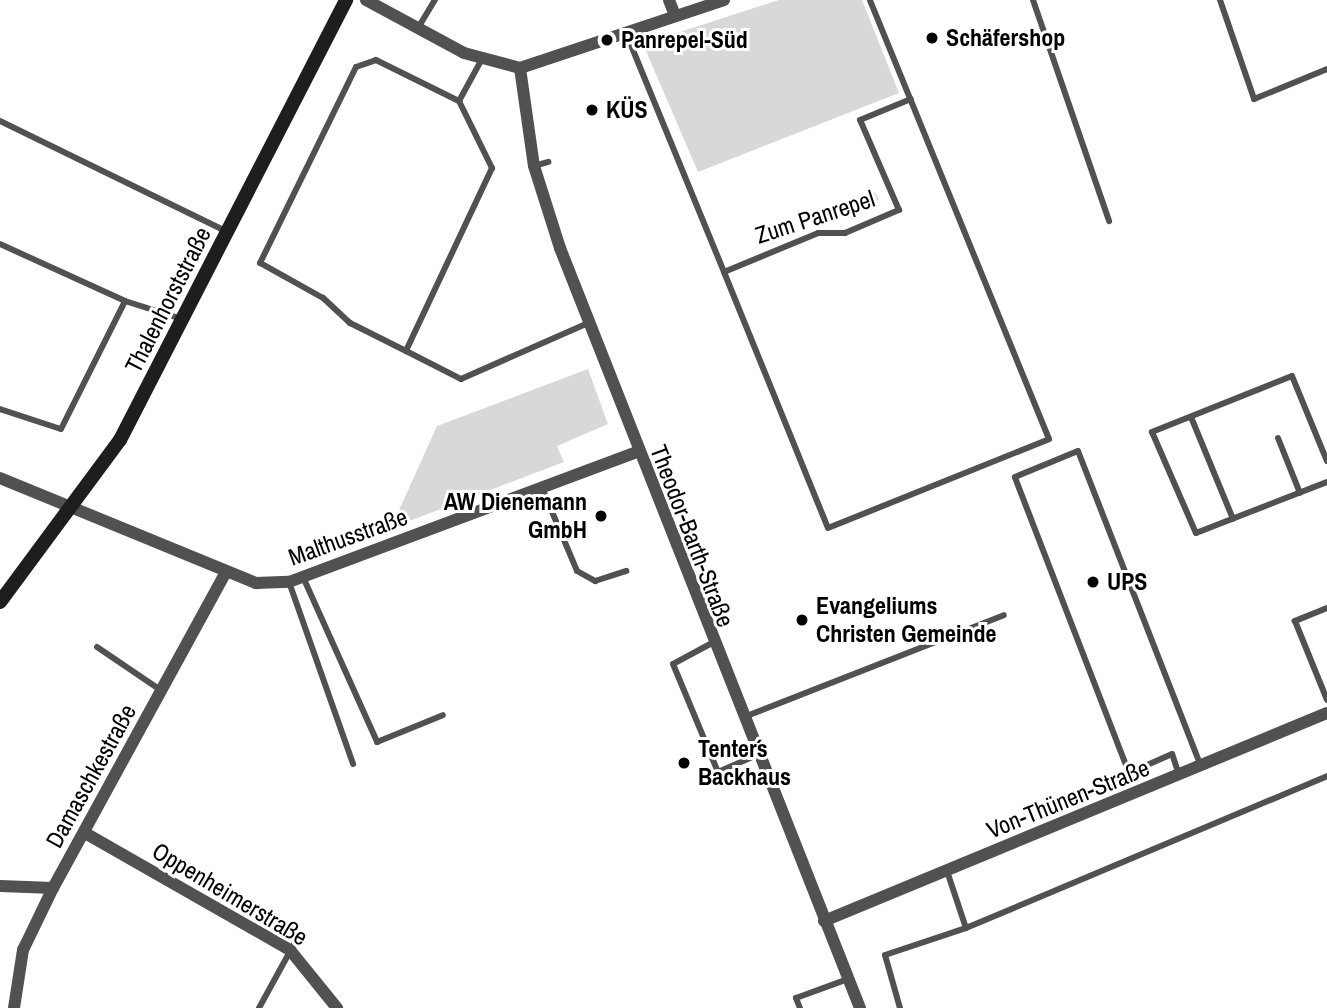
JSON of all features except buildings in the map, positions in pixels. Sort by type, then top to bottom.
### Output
[{"type":"main road","name":"Thalenhorststraße","points":[[0,602],[73,510],[120,440],[184,320],[346,0]]},
{"type":"street","points":[[366,0],[482,59],[520,68],[724,0]]},
{"type":"street","points":[[669,0],[675,16]]},
{"type":"street","name":"Theodor-Barth-Straße","points":[[520,68],[534,166],[588,323],[636,452],[860,1008]]},
{"type":"street","name":"Malthusstraße","points":[[0,478],[256,583],[289,582],[636,452]]},
{"type":"street","name":"Damaschkestraße","points":[[13,1008],[23,950],[53,888],[226,572]]},
{"type":"street","name":"Von-Thünen-Straße","points":[[824,921],[1201,768],[1327,713]]},
{"type":"street","name":"Oppenheimerstraße","points":[[85,833],[290,950],[337,1008]]},
{"type":"street","points":[[0,886],[53,888]]},
{"type":"lane","points":[[418,28],[435,0]]},
{"type":"lane","points":[[626,33],[828,528],[1049,439],[870,0]]},
{"type":"lane","points":[[1033,0],[1109,221]]},
{"type":"lane","points":[[1220,0],[1254,99],[1327,69]]},
{"type":"lane","points":[[459,101],[482,59]]},
{"type":"lane","points":[[406,351],[492,168],[459,101],[376,60],[356,67],[260,263],[323,298],[350,323],[461,379],[588,323]]},
{"type":"lane","name":"Zum Panrepel","points":[[724,272],[818,233],[845,233],[900,211],[860,120],[911,99]]},
{"type":"lane","points":[[0,121],[228,232]]},
{"type":"lane","points":[[534,166],[548,162]]},
{"type":"lane","points":[[0,244],[125,301],[184,320]]},
{"type":"lane","points":[[0,409],[61,429],[125,301]]},
{"type":"lane","points":[[1327,461],[1292,376],[1152,432],[1196,533],[1325,483],[1327,494]]},
{"type":"lane","points":[[1191,417],[1233,519]]},
{"type":"lane","points":[[1278,438],[1300,493]]},
{"type":"lane","points":[[1179,776],[1172,754],[1129,773],[1015,477],[1078,451],[1201,768]]},
{"type":"lane","points":[[542,488],[577,571],[595,581],[626,571]]},
{"type":"lane","points":[[303,577],[377,743],[443,715]]},
{"type":"lane","points":[[289,582],[353,764]]},
{"type":"lane","points":[[1327,608],[1295,621],[1327,700]]},
{"type":"lane","points":[[742,718],[1004,615]]},
{"type":"lane","points":[[712,643],[673,664],[718,772],[757,755]]},
{"type":"lane","points":[[97,647],[162,691]]},
{"type":"lane","points":[[900,1008],[886,955],[966,928],[1327,776]]},
{"type":"lane","points":[[947,871],[966,928]]},
{"type":"lane","points":[[259,1008],[299,935]]},
{"type":"lane","points":[[800,1008],[796,998],[848,979]]},
{"type":"shaded area","points":[[779,0],[862,0],[899,93],[698,172],[643,44]]},
{"type":"shaded area","points":[[875,192],[879,200],[837,217],[834,209]]},
{"type":"shaded area","points":[[588,369],[608,424],[557,446],[564,462],[391,528],[437,426]]},
{"type":"place","name":"Schäfershop","points":[[932,38]]},
{"type":"place","name":"Panrepel-Süd","points":[[607,40]]},
{"type":"place","name":"KÜS","points":[[592,110]]},
{"type":"place","name":"AW Dienemann GmbH","points":[[601,516]]},
{"type":"place","name":"UPS","points":[[1093,582]]},
{"type":"place","name":"Evangeliums Christen Gemeinde","points":[[802,620]]},
{"type":"place","name":"Tenter´s Backhaus","points":[[684,763]]}]
